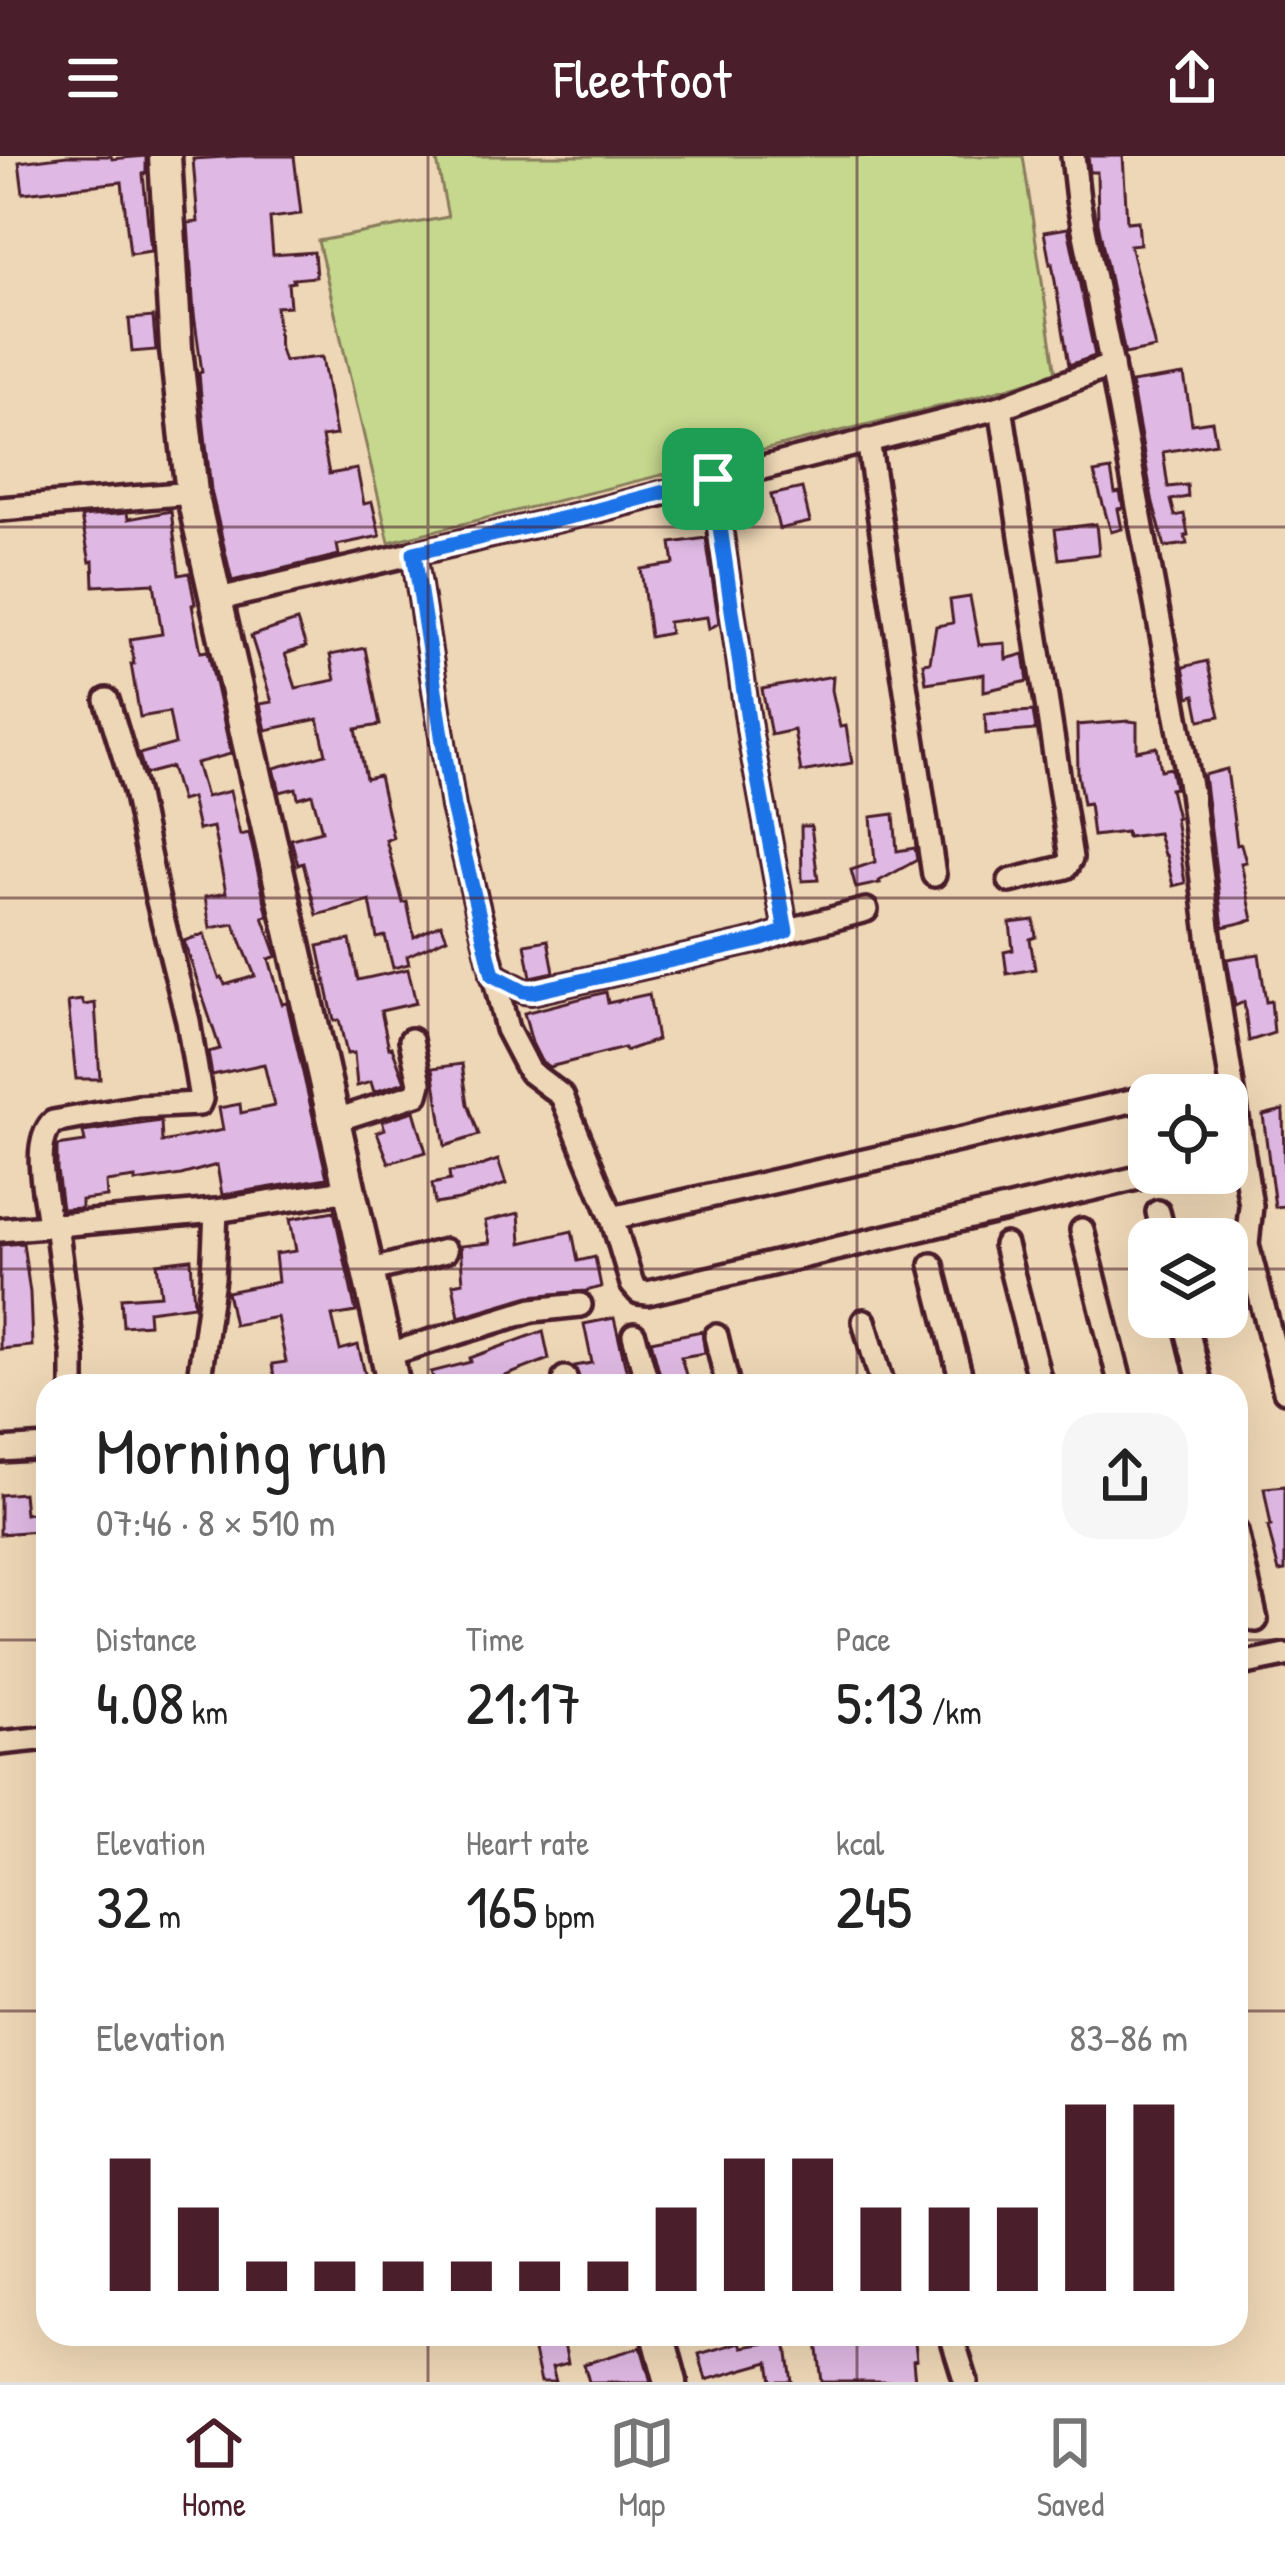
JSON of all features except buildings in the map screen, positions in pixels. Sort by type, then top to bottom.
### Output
[{"type":"street","points":[[165,156],[176,349],[192,493],[391,1374]]},
{"type":"street","points":[[1073,156],[1191,792],[1251,1206],[1247,1245],[1285,1390]]},
{"type":"street","points":[[215,600],[586,513],[1001,407],[1112,365]]},
{"type":"street","points":[[1001,407],[1071,858],[1066,867],[1010,881]]},
{"type":"street","points":[[868,440],[934,875]]},
{"type":"street","points":[[713,479],[751,741],[786,931]]},
{"type":"street","points":[[0,509],[192,493]]},
{"type":"street","points":[[414,553],[453,807],[507,1029],[529,1071],[562,1096],[639,1292],[1128,1181]]},
{"type":"street","points":[[73,1374],[40,1146],[46,1128],[53,1122],[138,1107],[192,1106],[201,1099],[188,1021],[135,791],[107,700]]},
{"type":"street","points":[[493,975],[532,992],[760,940],[866,910]]},
{"type":"street","points":[[333,1121],[417,1094],[420,1083],[411,1040]]},
{"type":"street","points":[[612,1218],[1128,1102]]},
{"type":"street","points":[[0,1230],[216,1211],[350,1190]]},
{"type":"street","points":[[200,1374],[213,1278],[216,1211]]},
{"type":"street","points":[[1158,1212],[1160,1218]]},
{"type":"street","points":[[1082,1230],[1118,1374]]},
{"type":"street","points":[[1005,1245],[1038,1374]]},
{"type":"street","points":[[369,1271],[445,1251]]},
{"type":"street","points":[[932,1265],[960,1374]]},
{"type":"street","points":[[386,1355],[533,1310],[580,1305]]},
{"type":"street","points":[[864,1321],[879,1374]]},
{"type":"street","points":[[634,1335],[645,1374]]},
{"type":"street","points":[[716,1336],[725,1374]]},
{"type":"street","points":[[1189,1338],[1198,1374]]},
{"type":"street","points":[[0,1450],[36,1448]]},
{"type":"street","points":[[1248,1585],[1256,1620]]},
{"type":"street","points":[[1248,1663],[1285,1655]]},
{"type":"street","points":[[0,1743],[36,1739]]},
{"type":"street","points":[[661,2346],[670,2382]]},
{"type":"street","points":[[955,2346],[966,2382]]},
{"type":"green space","points":[[436,156],[1023,156],[1056,374],[389,542],[318,241],[448,217]]},
{"type":"route","points":[[713,479],[751,741],[786,931],[524,991],[493,975],[453,807],[414,553],[713,479]]}]
